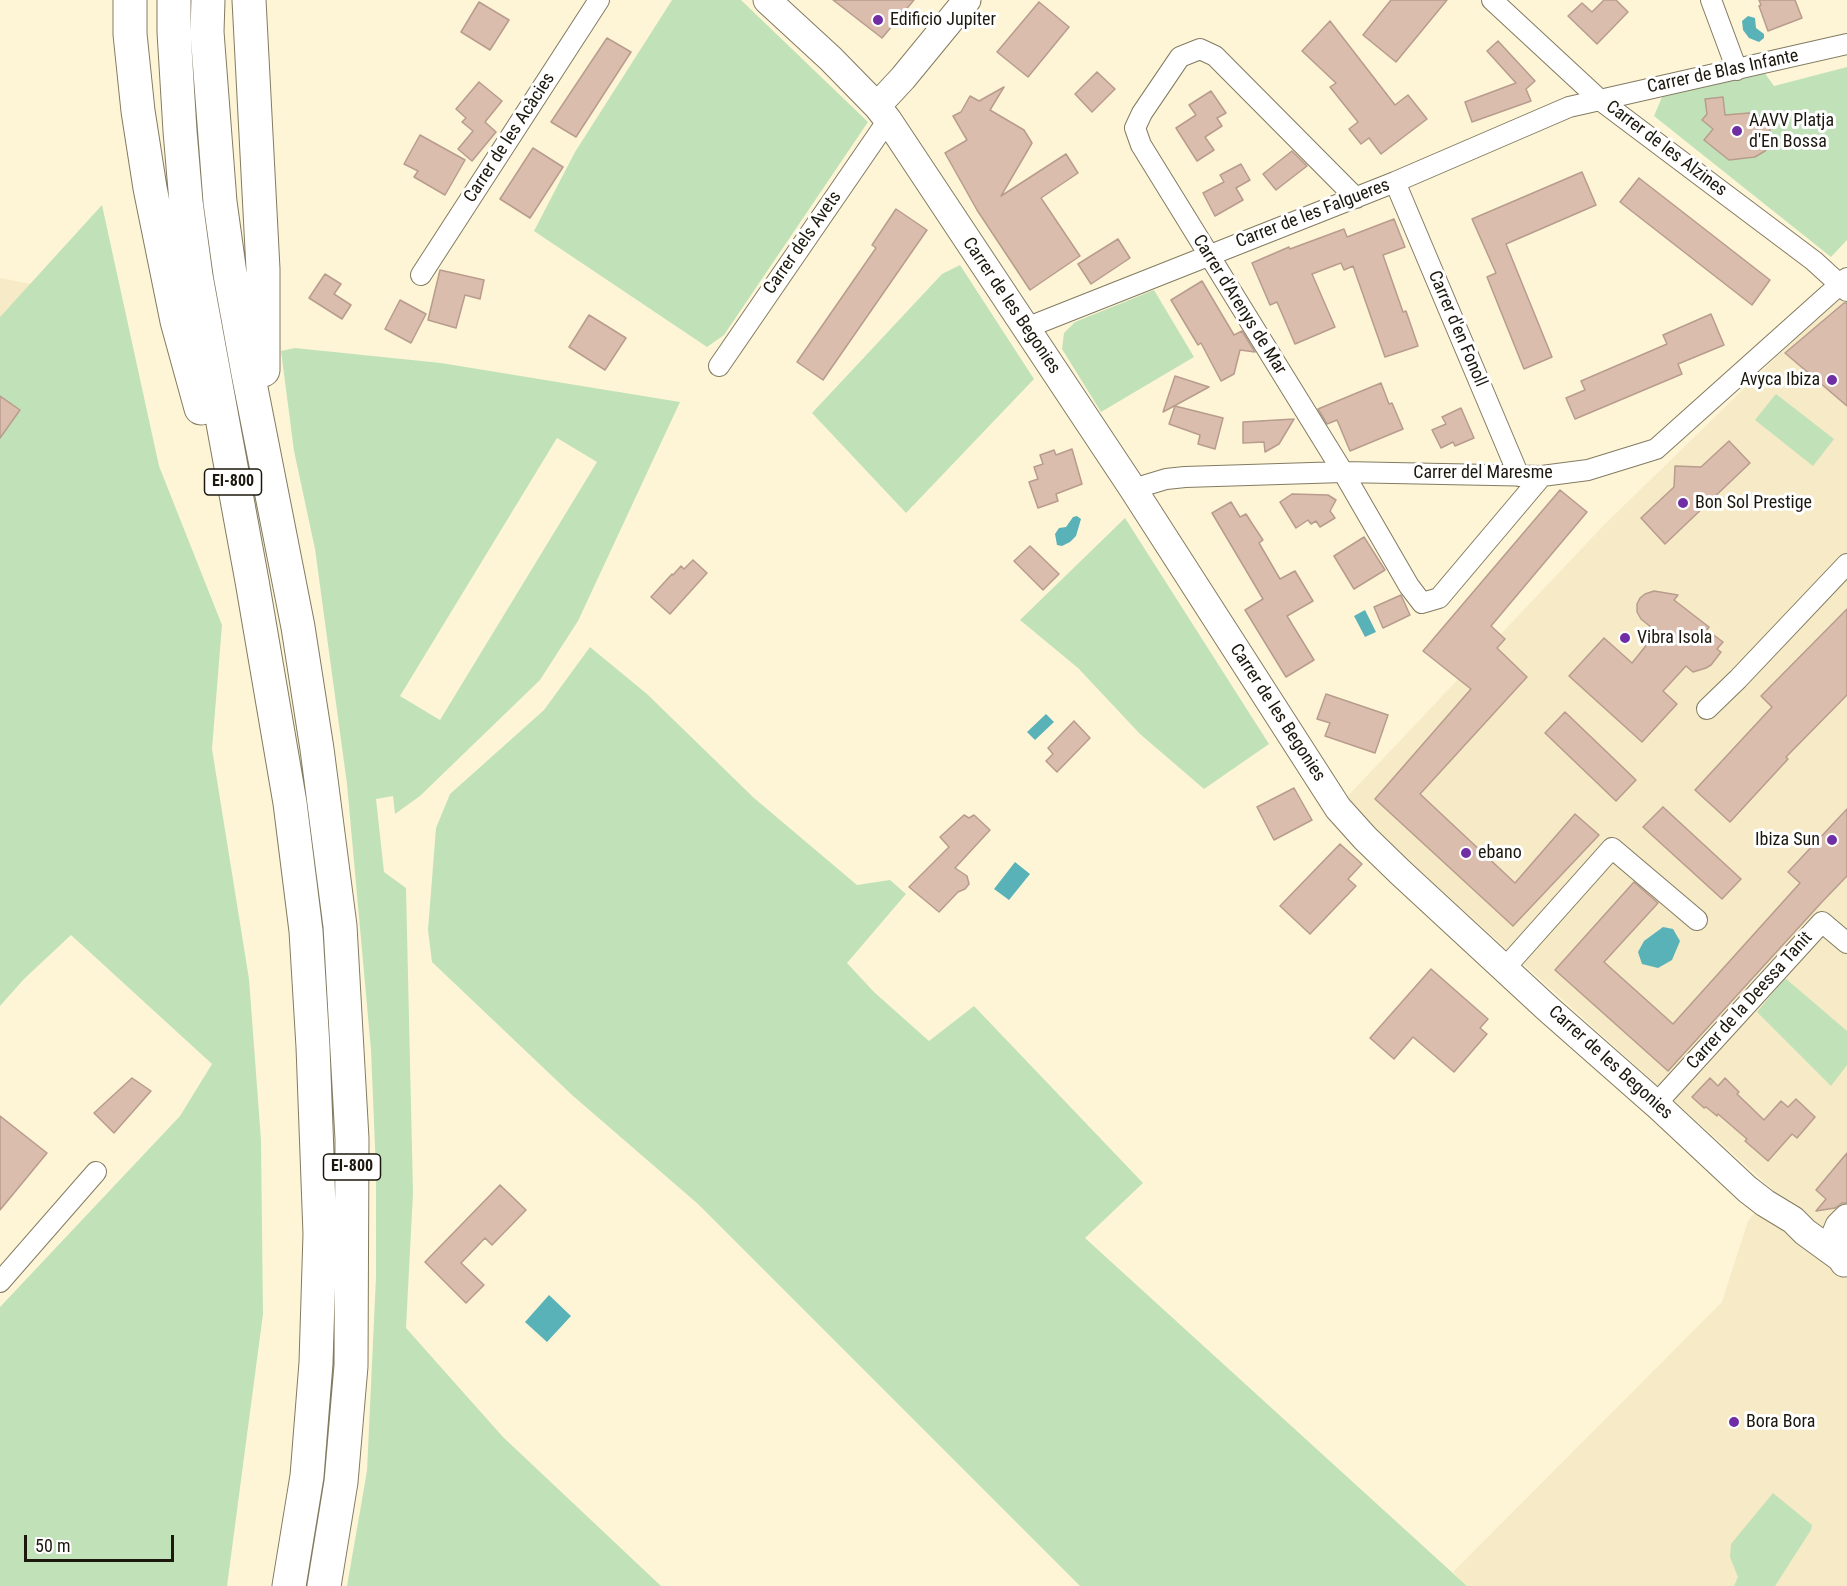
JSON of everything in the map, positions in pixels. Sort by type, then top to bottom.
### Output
[{"type":"highway","points":[[130,0],[130,34],[138,111],[163,255],[191,376],[214,448],[239,514]]},
{"type":"highway","name":"EI-800","points":[[174,0],[178,98],[186,202],[196,276],[290,803],[306,931],[314,1047],[320,1234],[316,1363],[307,1476],[289,1586]]},
{"type":"highway","name":"EI-800","points":[[208,0],[208,43],[220,202],[230,274],[298,627],[317,749],[340,926],[352,1139],[351,1366],[341,1482],[324,1586]]},
{"type":"highway","points":[[249,0],[262,269],[263,450]]},
{"type":"street","name":"Carrer de les Acàcies","points":[[421,275],[599,0]]},
{"type":"street","name":"Carrer de les Begonies","points":[[767,0],[831,59],[883,113],[918,162],[959,229],[1133,489],[1338,808],[1365,838],[1747,1189],[1793,1220],[1842,1261]]},
{"type":"street","name":"Carrer de les Alzines","points":[[1491,0],[1600,100],[1845,285]]},
{"type":"street","points":[[1711,0],[1737,70]]},
{"type":"street","points":[[883,113],[903,78],[956,4]]},
{"type":"street","name":"Carrer de Blas Infante","points":[[1600,100],[1847,44]]},
{"type":"street","name":"Carrer d'Arenys de Mar","points":[[1356,198],[1215,56],[1200,49],[1180,57],[1142,113],[1135,128],[1141,145],[1208,256],[1343,472],[1409,586],[1422,603],[1439,598],[1542,476]]},
{"type":"street","name":"Carrer de les Falgueres","points":[[1026,328],[1356,198],[1569,107],[1600,100]]},
{"type":"street","name":"Carrer dels Avets","points":[[719,366],[883,113]]},
{"type":"street","name":"Carrer d'en Fonoll","points":[[1395,182],[1519,476]]},
{"type":"street","name":"Carrer del Maresme","points":[[1133,489],[1166,479],[1185,477],[1343,472],[1542,476],[1588,470],[1656,449],[1845,285]]},
{"type":"street","points":[[1707,709],[1847,564]]},
{"type":"street","points":[[1505,968],[1612,848],[1697,920]]},
{"type":"street","name":"Carrer de la Deessa Tanit","points":[[1656,1104],[1822,922],[1847,943]]},
{"type":"street","points":[[0,1282],[96,1172]]},
{"type":"street","points":[[1793,1220],[1831,1224],[1844,1220]]},
{"type":"street","points":[[1842,1261],[1835,1247],[1834,1238],[1844,1220]]},
{"type":"shaded area","points":[[0,278],[31,284],[0,317]]},
{"type":"shaded area","points":[[1847,288],[1847,1586],[1467,1586],[1453,1572],[1722,1302],[1748,1221],[1773,1190],[1343,801],[1603,526]]},
{"type":"green space","points":[[672,0],[741,0],[868,122],[724,335],[707,347],[534,231],[575,152]]},
{"type":"green space","points":[[1847,67],[1847,240],[1831,257],[1654,116],[1662,97],[1764,72],[1774,86]]},
{"type":"green space","points":[[102,205],[159,466],[222,625],[212,749],[249,979],[261,1140],[263,1314],[227,1586],[0,1586],[0,1307],[180,1116],[212,1064],[71,935],[24,979],[0,1006],[0,317]]},
{"type":"green space","points":[[960,265],[1034,379],[906,513],[812,413],[942,274]]},
{"type":"green space","points":[[1154,290],[1194,357],[1101,412],[1062,349],[1064,333],[1075,322]]},
{"type":"green space","points":[[295,348],[441,363],[680,402],[578,621],[540,680],[420,796],[395,814],[393,796],[376,799],[384,872],[406,888],[413,1193],[406,1328],[503,1437],[661,1586],[347,1586],[367,1471],[376,1277],[376,1171],[371,1050],[347,784],[315,549],[294,451],[281,351]],"holes":[[[557,438],[597,462],[440,720],[400,696]]]},
{"type":"green space","points":[[1776,394],[1834,439],[1813,466],[1755,420]]},
{"type":"green space","points":[[1125,518],[1269,744],[1204,789],[1140,734],[1078,668],[1020,620]]},
{"type":"green space","points":[[590,647],[647,694],[754,798],[857,885],[890,880],[906,894],[847,963],[874,992],[929,1041],[974,1006],[1143,1183],[1085,1238],[1467,1586],[1080,1586],[698,1204],[572,1095],[432,962],[428,930],[436,828],[450,794],[544,710]]},
{"type":"green space","points":[[1785,978],[1847,1031],[1847,1065],[1831,1086],[1757,1012]]},
{"type":"green space","points":[[1773,1493],[1812,1525],[1811,1530],[1775,1586],[1734,1586],[1738,1577],[1730,1557],[1731,1544]]},
{"type":"water","points":[[1748,16],[1755,18],[1756,28],[1764,34],[1764,38],[1759,42],[1749,38],[1743,30],[1742,21]]},
{"type":"water","points":[[1077,516],[1081,519],[1076,536],[1062,546],[1057,545],[1055,534],[1059,528],[1066,527],[1073,517]]},
{"type":"water","points":[[1365,610],[1376,632],[1365,637],[1354,616]]},
{"type":"water","points":[[1046,714],[1054,722],[1035,740],[1027,732]]},
{"type":"water","points":[[1015,862],[1030,874],[1009,900],[994,889]]},
{"type":"water","points":[[1663,927],[1673,929],[1680,941],[1672,960],[1658,968],[1642,964],[1638,952],[1644,941]]},
{"type":"water","points":[[549,1295],[571,1316],[547,1342],[525,1322]]},
{"type":"building","name":"Edificio Jupiter","points":[[833,0],[914,0],[882,38]]},
{"type":"building","points":[[1391,0],[1447,0],[1396,62],[1363,35]]},
{"type":"building","points":[[1604,0],[1616,0],[1628,12],[1597,44],[1568,16],[1582,3],[1592,12]]},
{"type":"building","points":[[1759,0],[1795,0],[1802,18],[1768,31]]},
{"type":"building","points":[[479,2],[509,20],[490,50],[461,32]]},
{"type":"building","points":[[1039,2],[1069,27],[1028,77],[997,52]]},
{"type":"building","points":[[1330,21],[1395,105],[1408,95],[1427,119],[1381,154],[1369,138],[1361,144],[1349,129],[1358,122],[1330,87],[1336,83],[1302,51]]},
{"type":"building","points":[[607,38],[631,52],[576,137],[551,122]]},
{"type":"building","points":[[1498,41],[1535,81],[1526,89],[1531,101],[1472,122],[1465,102],[1516,83],[1487,51]]},
{"type":"building","points":[[1097,72],[1115,89],[1092,112],[1075,94]]},
{"type":"building","points":[[479,82],[502,101],[485,122],[496,132],[472,161],[458,149],[473,131],[462,122],[466,118],[456,109]]},
{"type":"building","points":[[1004,87],[990,110],[1024,130],[1032,143],[1001,196],[1066,154],[1078,173],[1041,198],[1080,256],[1030,290],[977,210],[945,153],[967,140],[953,116],[961,112],[970,96],[979,101]]},
{"type":"building","points":[[1211,91],[1226,113],[1217,118],[1222,126],[1205,137],[1214,150],[1197,161],[1176,128],[1196,115],[1189,105]]},
{"type":"building","points":[[1723,97],[1725,115],[1749,113],[1762,117],[1768,123],[1771,143],[1765,151],[1755,157],[1729,160],[1704,140],[1713,129],[1702,120],[1707,114],[1705,99]]},
{"type":"building","points":[[420,135],[465,160],[445,195],[414,177],[418,171],[404,164]]},
{"type":"building","points":[[533,148],[563,167],[530,218],[500,199]]},
{"type":"building","points":[[1292,151],[1307,166],[1276,190],[1263,174]]},
{"type":"building","points":[[1241,164],[1250,180],[1236,188],[1243,200],[1215,216],[1203,193],[1224,182],[1220,175]]},
{"type":"building","points":[[1582,172],[1596,205],[1506,244],[1552,357],[1524,369],[1487,277],[1496,273],[1472,219]]},
{"type":"building","points":[[1639,178],[1770,280],[1752,305],[1620,202]]},
{"type":"building","points":[[896,209],[927,230],[823,380],[797,362],[876,248],[872,245]]},
{"type":"building","points":[[1394,219],[1405,247],[1383,255],[1418,346],[1385,357],[1353,266],[1344,270],[1341,263],[1312,274],[1335,327],[1295,344],[1277,302],[1270,305],[1252,263],[1289,247],[1290,249],[1344,229],[1347,237]]},
{"type":"building","points":[[1118,239],[1130,258],[1091,284],[1078,264]]},
{"type":"building","points":[[440,270],[484,280],[480,299],[465,295],[456,328],[428,320]]},
{"type":"building","points":[[325,274],[341,284],[334,294],[351,305],[342,319],[309,298]]},
{"type":"building","points":[[1202,281],[1234,335],[1242,331],[1255,352],[1240,350],[1234,374],[1221,381],[1201,343],[1198,345],[1171,300]]},
{"type":"building","points":[[400,300],[426,314],[411,343],[385,329]]},
{"type":"building","name":"Avyca Ibiza","points":[[1844,303],[1847,303],[1847,406],[1785,353]]},
{"type":"building","points":[[1711,314],[1724,345],[1678,364],[1682,374],[1575,419],[1566,398],[1585,390],[1581,381],[1667,344],[1663,335]]},
{"type":"building","points":[[589,315],[626,338],[605,370],[569,347]]},
{"type":"building","points":[[1175,376],[1209,387],[1163,412]]},
{"type":"building","points":[[1381,383],[1389,404],[1392,403],[1403,429],[1350,451],[1337,420],[1327,424],[1318,409]]},
{"type":"building","points":[[0,396],[20,410],[0,438]]},
{"type":"building","points":[[1175,406],[1223,418],[1215,449],[1198,444],[1200,435],[1169,424]]},
{"type":"building","points":[[1461,408],[1474,438],[1455,446],[1453,442],[1441,448],[1432,430],[1446,424],[1442,417]]},
{"type":"building","points":[[1294,419],[1279,444],[1265,452],[1264,442],[1243,443],[1243,422]]},
{"type":"building","name":"Bon Sol Prestige","points":[[1729,441],[1750,463],[1665,544],[1641,518],[1674,487],[1675,466],[1701,467]]},
{"type":"building","points":[[1072,449],[1082,484],[1056,494],[1058,501],[1038,508],[1029,482],[1038,479],[1034,467],[1043,464],[1040,455],[1054,450],[1056,455]]},
{"type":"building","points":[[1560,490],[1587,512],[1491,626],[1505,639],[1497,648],[1527,677],[1420,794],[1515,883],[1575,814],[1599,835],[1513,926],[1375,799],[1471,689],[1423,651]]},
{"type":"building","points":[[1292,494],[1328,495],[1336,500],[1330,511],[1335,518],[1320,527],[1316,521],[1311,524],[1308,520],[1296,528],[1280,502]]},
{"type":"building","points":[[1231,502],[1240,517],[1246,514],[1263,540],[1259,543],[1280,579],[1295,571],[1313,601],[1287,616],[1314,660],[1286,677],[1245,610],[1263,599],[1212,513]]},
{"type":"building","points":[[1364,537],[1385,570],[1354,589],[1334,556]]},
{"type":"building","points":[[1030,546],[1059,574],[1043,590],[1014,561]]},
{"type":"building","points":[[693,560],[707,573],[670,614],[651,597],[681,566],[684,569]]},
{"type":"building","points":[[1654,591],[1678,595],[1674,600],[1709,627],[1707,630],[1723,642],[1717,649],[1721,652],[1711,665],[1693,672],[1686,666],[1663,691],[1677,704],[1642,742],[1569,676],[1604,638],[1632,663],[1657,632],[1641,619],[1637,612],[1640,598]]},
{"type":"building","points":[[1401,595],[1410,615],[1383,628],[1374,607]]},
{"type":"building","points":[[1847,609],[1847,695],[1786,757],[1788,759],[1730,822],[1695,790],[1772,707],[1761,696]]},
{"type":"building","points":[[1326,694],[1388,715],[1375,753],[1325,736],[1330,723],[1317,719]]},
{"type":"building","points":[[1565,712],[1636,780],[1616,801],[1545,733]]},
{"type":"building","points":[[1074,721],[1090,738],[1057,772],[1046,761],[1053,754],[1048,748]]},
{"type":"building","points":[[1294,788],[1312,820],[1274,840],[1257,807]]},
{"type":"building","points":[[1663,807],[1741,879],[1722,899],[1643,827]]},
{"type":"building","points":[[1847,809],[1847,876],[1668,1071],[1555,970],[1634,882],[1658,903],[1604,962],[1673,1024],[1800,883],[1788,872]]},
{"type":"building","points":[[964,815],[969,818],[974,815],[990,830],[955,868],[967,876],[969,884],[939,912],[909,887],[949,847],[940,837]]},
{"type":"building","points":[[1340,844],[1362,864],[1348,879],[1356,886],[1310,934],[1280,906]]},
{"type":"building","points":[[1431,969],[1488,1019],[1480,1028],[1487,1034],[1454,1072],[1413,1037],[1394,1059],[1370,1038]]},
{"type":"building","points":[[132,1078],[151,1091],[114,1133],[94,1113]]},
{"type":"building","points":[[1710,1078],[1718,1086],[1725,1078],[1739,1092],[1737,1094],[1764,1120],[1781,1101],[1788,1107],[1796,1099],[1815,1117],[1797,1138],[1792,1134],[1768,1161],[1718,1114],[1717,1116],[1706,1107],[1704,1108],[1692,1097]]},
{"type":"building","points":[[0,1116],[47,1153],[0,1210]]},
{"type":"building","points":[[1847,1153],[1847,1203],[1842,1203],[1835,1208],[1816,1211],[1826,1199],[1816,1190]]},
{"type":"building","points":[[500,1185],[526,1210],[492,1245],[485,1238],[461,1263],[484,1285],[466,1303],[425,1262]]},
{"type":"place","name":"Edificio Jupiter","points":[[878,20]]},
{"type":"place","name":"AAVV Platja d'En Bossa","points":[[1737,131]]},
{"type":"place","name":"Avyca Ibiza","points":[[1832,380]]},
{"type":"place","name":"Bon Sol Prestige","points":[[1683,503]]},
{"type":"place","name":"Vibra Isola","points":[[1625,638]]},
{"type":"place","name":"Ibiza Sun","points":[[1832,840]]},
{"type":"place","name":"ebano","points":[[1466,853]]},
{"type":"place","name":"Bora Bora","points":[[1734,1422]]}]
